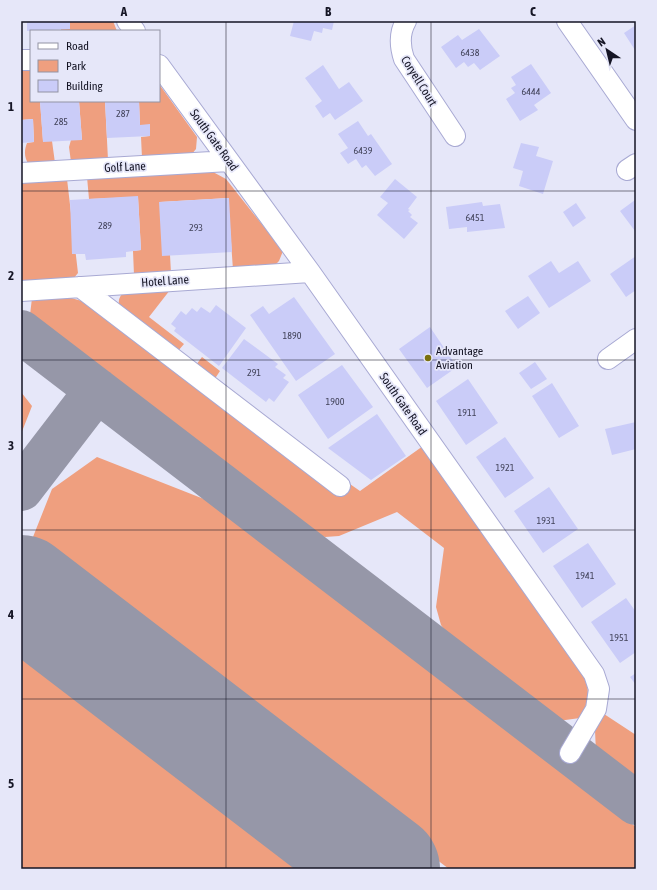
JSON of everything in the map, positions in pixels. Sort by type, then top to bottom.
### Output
[{"type":"street","points":[[127,21],[134,30]]},
{"type":"street","name":"Coryell Court","points":[[406,21],[401,34],[401,51],[404,59],[455,136]]},
{"type":"street","points":[[567,21],[636,120]]},
{"type":"street","name":"South Gate Road","points":[[160,65],[310,272],[594,674],[599,690],[596,709],[570,753]]},
{"type":"street","name":"Golf Lane","points":[[21,173],[229,161]]},
{"type":"street","name":"Hotel Lane","points":[[21,291],[310,272]]},
{"type":"street","points":[[80,287],[340,486]]},
{"type":"street","points":[[608,358],[636,339]]},
{"type":"green space","points":[[70,21],[113,21],[117,30],[61,30],[70,29]]},
{"type":"green space","points":[[30,68],[30,102],[40,102],[43,141],[52,141],[55,163],[29,165],[25,157],[27,143],[34,142],[33,119],[21,120],[21,69]]},
{"type":"green space","points":[[160,85],[197,137],[196,149],[191,155],[142,158],[141,137],[150,136],[150,125],[140,125],[139,102],[160,102]]},
{"type":"green space","points":[[79,102],[105,102],[108,160],[71,162],[69,147],[71,140],[82,140]]},
{"type":"green space","points":[[213,172],[226,179],[283,251],[279,261],[274,266],[233,270],[228,198],[160,202],[170,255],[171,273],[134,275],[133,251],[141,250],[138,197],[89,199],[87,177]]},
{"type":"green space","points":[[67,179],[78,273],[73,279],[21,282],[21,182]]},
{"type":"green space","points":[[170,290],[149,317],[184,344],[178,351],[119,305],[121,295],[124,292]]},
{"type":"green space","points":[[64,296],[89,303],[360,491],[423,446],[580,665],[587,685],[588,698],[580,718],[558,721],[451,639],[441,625],[436,607],[444,548],[397,512],[339,536],[325,537],[309,531],[148,404],[30,315],[32,298]]},
{"type":"green space","points":[[202,357],[220,371],[214,380],[196,365]]},
{"type":"green space","points":[[21,392],[32,406],[21,434]]},
{"type":"green space","points":[[97,457],[209,501],[636,827],[636,869],[449,869],[34,552],[31,542],[52,489]]},
{"type":"green space","points":[[21,636],[325,869],[21,869]]},
{"type":"green space","points":[[604,714],[636,735],[636,783],[596,753],[595,730]]},
{"type":"building","points":[[27,21],[70,21],[70,29],[27,31]]},
{"type":"building","points":[[294,21],[334,21],[332,30],[323,28],[322,33],[314,31],[311,41],[290,36]]},
{"type":"building","points":[[636,25],[636,49],[635,50],[624,33]]},
{"type":"building","points":[[479,29],[500,56],[480,70],[474,63],[468,67],[464,62],[456,68],[441,47],[458,35],[462,40]]},
{"type":"building","points":[[531,64],[551,93],[534,105],[538,110],[520,121],[506,99],[515,93],[511,88],[516,85],[511,77]]},
{"type":"building","points":[[323,65],[339,89],[349,82],[363,101],[335,120],[330,113],[323,118],[315,106],[322,101],[305,78]]},
{"type":"building","points":[[40,102],[79,102],[82,140],[43,142]]},
{"type":"building","points":[[105,102],[139,102],[140,125],[150,124],[150,136],[107,138]]},
{"type":"building","points":[[33,119],[34,142],[21,143],[21,120]]},
{"type":"building","points":[[358,121],[368,136],[371,134],[392,164],[375,176],[366,165],[362,168],[356,159],[348,164],[340,153],[348,148],[338,134]]},
{"type":"building","points":[[521,143],[539,147],[536,156],[553,161],[543,194],[519,186],[523,171],[513,168]]},
{"type":"building","points":[[395,179],[417,197],[408,211],[412,215],[410,217],[418,223],[404,239],[377,215],[388,203],[380,197]]},
{"type":"building","points":[[138,196],[141,250],[126,252],[126,257],[86,260],[85,254],[72,254],[70,200]]},
{"type":"building","points":[[229,198],[232,252],[162,256],[159,202]]},
{"type":"building","points":[[635,200],[636,230],[635,231],[620,211]]},
{"type":"building","points":[[482,202],[483,206],[500,204],[505,228],[467,232],[467,227],[449,229],[446,207]]},
{"type":"building","points":[[576,203],[586,218],[573,227],[563,212]]},
{"type":"building","points":[[636,256],[636,290],[626,297],[610,274]]},
{"type":"building","points":[[551,261],[559,273],[578,261],[591,281],[549,308],[528,276]]},
{"type":"building","points":[[528,296],[540,313],[518,329],[505,311]]},
{"type":"building","points":[[294,297],[335,354],[296,381],[250,315],[263,306],[269,314]]},
{"type":"building","points":[[216,305],[246,328],[219,366],[174,331],[176,328],[171,324],[181,311],[186,315],[192,308],[197,312],[201,307],[210,313]]},
{"type":"building","name":"Advantage Aviation","points":[[430,327],[457,367],[427,388],[399,349]]},
{"type":"building","points":[[244,339],[278,364],[275,367],[286,375],[283,378],[289,382],[274,402],[269,398],[266,402],[222,368]]},
{"type":"building","points":[[535,362],[547,379],[531,389],[519,373]]},
{"type":"building","points":[[342,365],[373,407],[328,439],[298,395]]},
{"type":"building","points":[[468,379],[498,423],[466,445],[436,401]]},
{"type":"building","points":[[552,383],[579,426],[559,438],[532,396]]},
{"type":"building","points":[[377,414],[406,456],[371,480],[328,448]]},
{"type":"building","points":[[636,422],[636,449],[612,455],[605,429]]},
{"type":"building","points":[[505,437],[534,478],[505,498],[476,457]]},
{"type":"building","points":[[549,487],[578,529],[543,553],[514,511]]},
{"type":"building","points":[[588,543],[616,584],[582,608],[553,566]]},
{"type":"building","points":[[626,598],[636,612],[636,652],[620,663],[591,622]]},
{"type":"building","points":[[636,673],[636,685],[630,677]]},
{"type":"taxiway","points":[[21,332],[636,803]]},
{"type":"taxiway","points":[[21,489],[97,390]]},
{"type":"runway","points":[[21,590],[385,869]]},
{"type":"place","name":"Advantage Aviation","points":[[428,358]]}]
